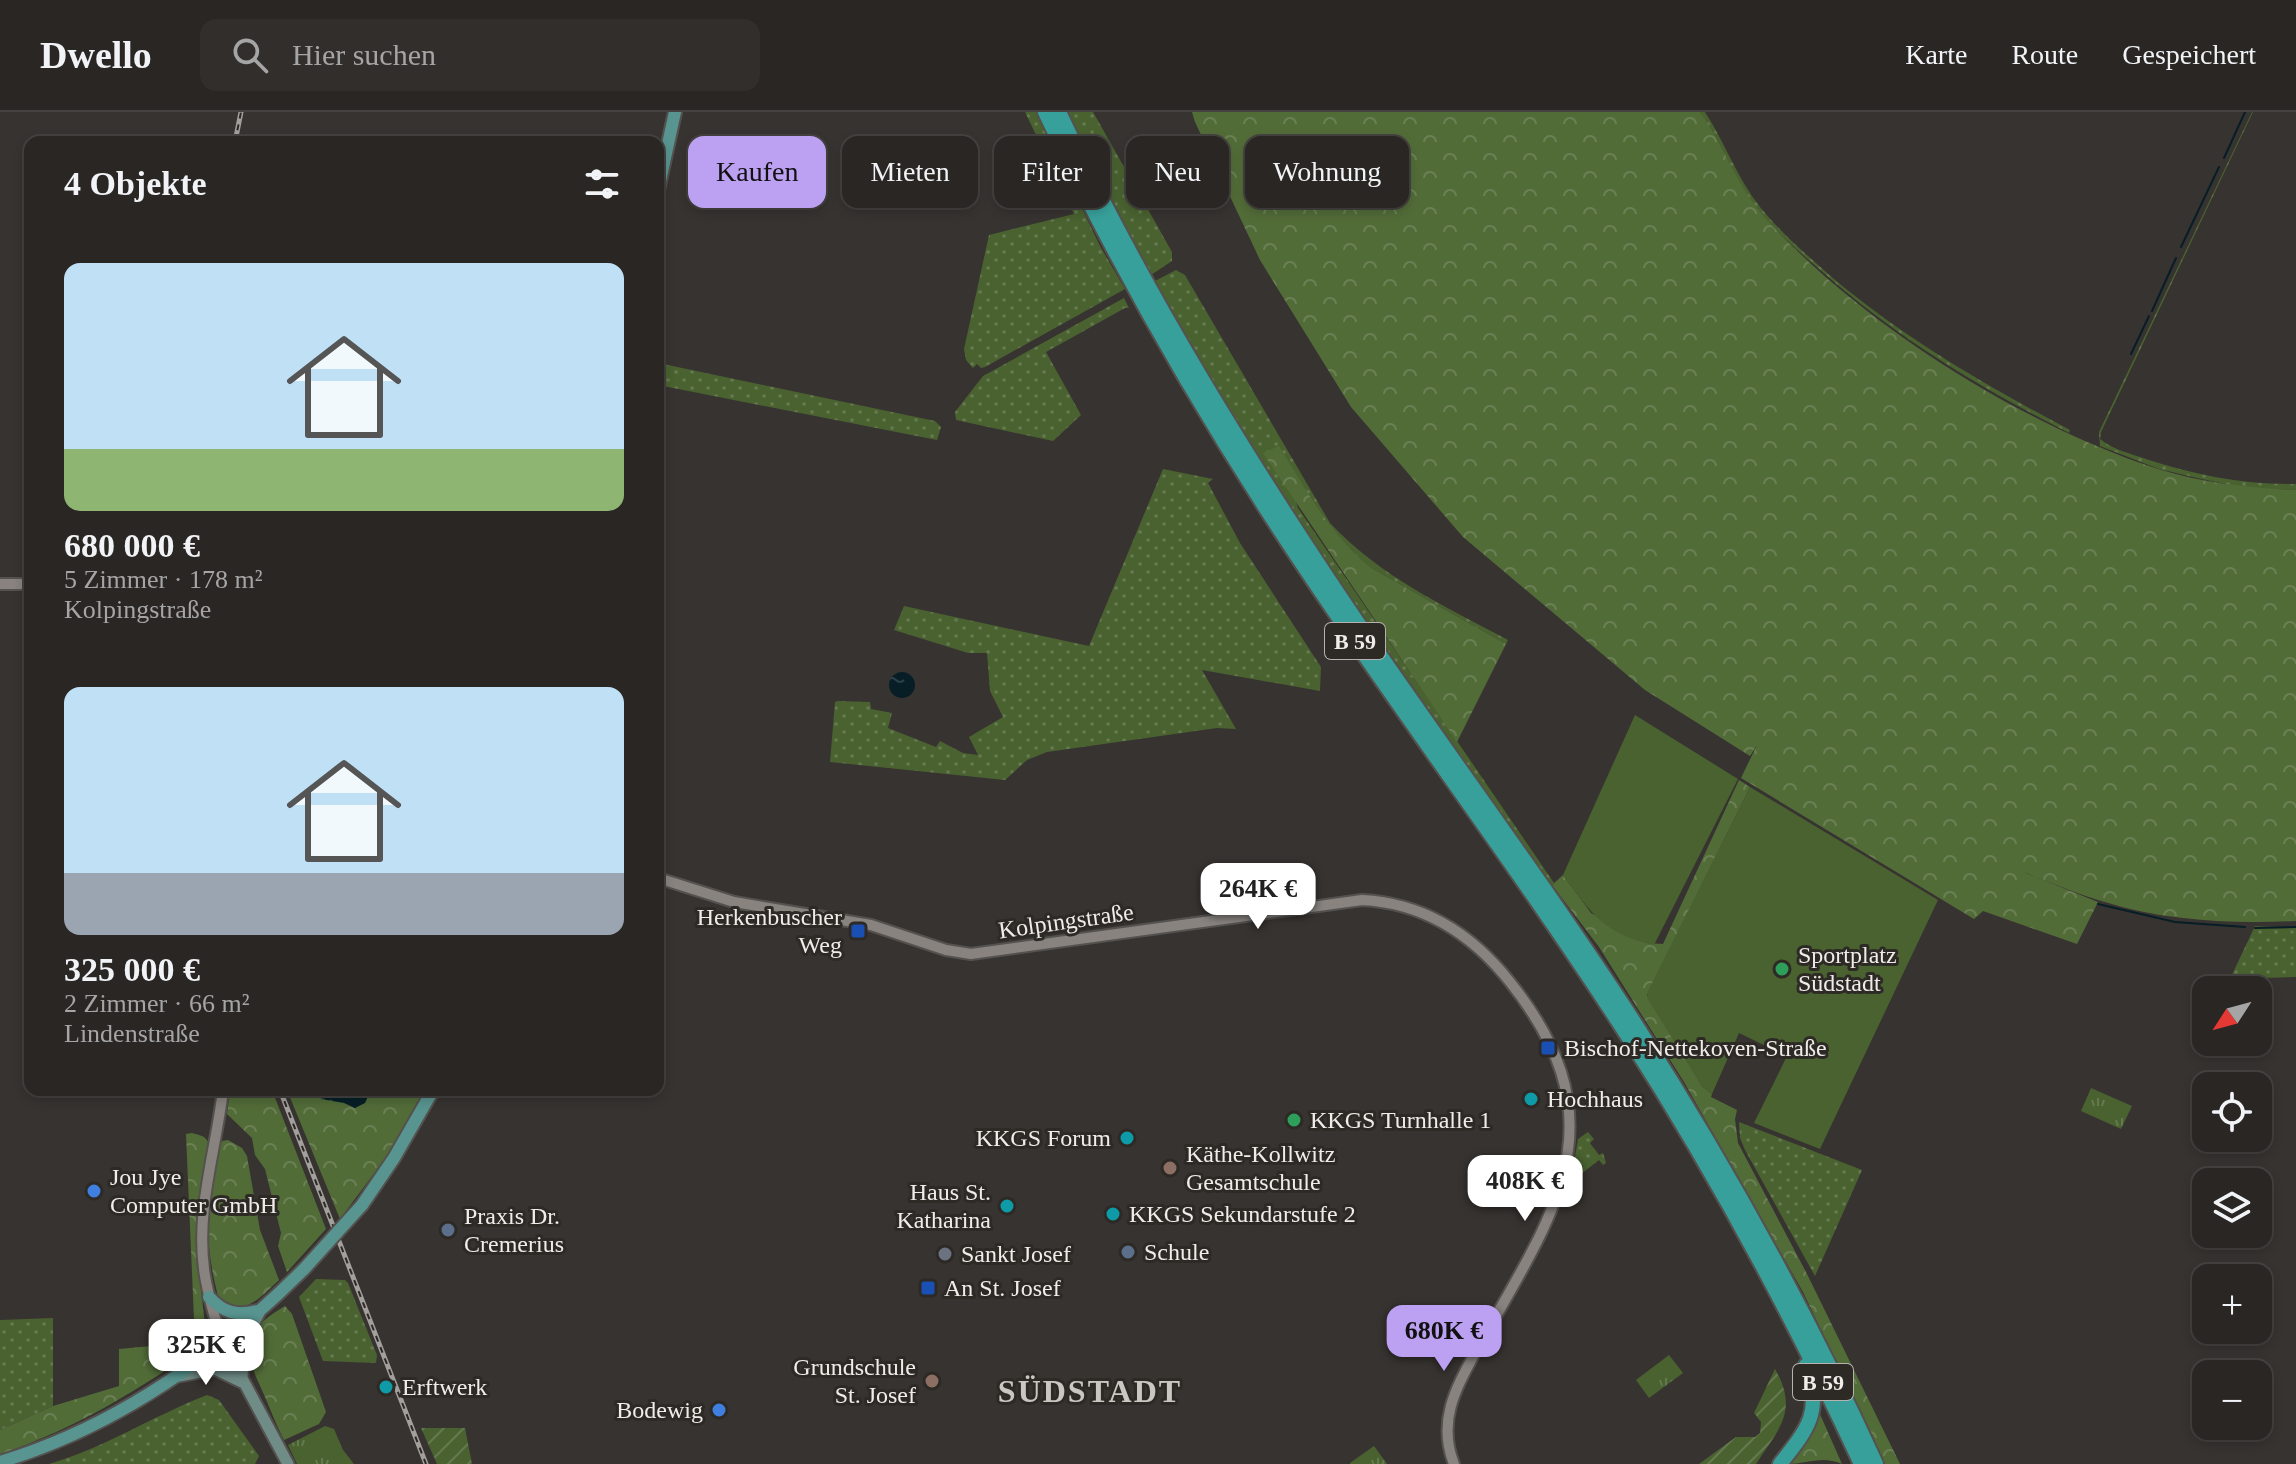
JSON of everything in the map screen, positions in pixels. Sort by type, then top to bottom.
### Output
[{"type":"highway","name":"B 59","points":[[1045,112],[1138,295],[1229,451],[1317,587],[1618,1021],[1722,1191],[1782,1302],[1861,1464]]},
{"type":"highway","name":"B 59","points":[[1059,112],[1144,279],[1260,475],[1361,627],[1580,941],[1694,1118],[1792,1293],[1876,1464]]},
{"type":"highway","points":[[1780,1464],[1805,1431],[1815,1401],[1812,1381],[1786,1324],[1782,1302]]},
{"type":"main road","points":[[664,162],[675,112]]},
{"type":"main road","points":[[0,1462],[86,1428],[171,1379],[263,1308],[316,1257],[362,1205],[394,1158],[430,1096]]},
{"type":"main road","points":[[209,1297],[231,1313],[245,1314],[263,1308]]},
{"type":"main road","points":[[242,1383],[243,1344],[263,1308]]},
{"type":"main road","points":[[222,1341],[288,1464]]},
{"type":"main road","points":[[171,1379],[215,1369],[242,1383]]},
{"type":"street","points":[[0,584],[24,584]]},
{"type":"street","name":"Kolpingstraße","points":[[664,880],[734,902],[876,926],[946,950],[971,954],[1362,900],[1408,907],[1458,931],[1500,970],[1535,1016],[1564,1077],[1571,1120],[1567,1163],[1557,1195],[1516,1279],[1452,1396],[1446,1429],[1454,1464]]},
{"type":"street","points":[[222,1096],[203,1215],[203,1260],[209,1297],[222,1341]]},
{"type":"green space","points":[[1025,112],[1036,112],[1047,136],[1037,136]]},
{"type":"green space","points":[[1067,112],[1093,112],[1107,136],[1079,136]]},
{"type":"green space","points":[[1192,112],[1700,112],[1747,194],[1767,220],[1849,297],[1948,367],[2000,399],[2053,426],[2158,469],[2226,484],[2296,490],[2296,921],[2224,921],[2152,913],[2095,899],[2023,872],[2098,902],[2077,944],[1983,911],[1974,919],[1741,778],[1757,745],[1750,756],[1645,690],[1463,537],[1351,407],[1260,260],[1229,194],[1229,136],[1202,136]]},
{"type":"green space","points":[[1700,112],[1705,112],[1760,207],[1786,236],[1834,279],[1919,342],[2070,430],[2069,433],[1973,380],[1912,341],[1853,298],[1805,257],[1751,201]]},
{"type":"green space","points":[[2252,112],[2100,439],[2122,451],[2183,470],[2239,481],[2296,484],[2296,490],[2244,488],[2197,478],[2159,469],[2100,446],[2099,432]]},
{"type":"green space","points":[[1110,142],[1126,170],[1126,208],[1147,208],[1172,252],[1172,261],[1151,275],[1110,195]]},
{"type":"green space","points":[[1071,208],[1082,208],[1125,289],[985,367],[977,364],[973,368],[966,360],[964,349],[989,235],[1074,214]]},
{"type":"green space","points":[[1176,270],[1185,275],[1330,523],[1392,575],[1508,640],[1506,644],[1373,569],[1332,528],[1279,447],[1298,508],[1554,883],[1551,886],[1306,533],[1254,452],[1153,282]]},
{"type":"green space","points":[[1124,298],[1129,308],[1046,352],[1081,415],[1053,441],[956,420],[955,412],[983,376]]},
{"type":"green space","points":[[664,364],[935,421],[941,427],[937,440],[664,386]]},
{"type":"green space","points":[[1279,446],[1321,512],[1358,556],[1373,569],[1506,644],[1457,742],[1263,453]]},
{"type":"green space","points":[[1163,469],[1213,479],[1208,483],[1240,543],[1321,667],[1320,691],[1202,670],[1236,729],[1217,728],[1047,752],[1027,760],[1005,780],[830,762],[835,702],[838,701],[870,702],[871,709],[892,713],[888,728],[936,747],[940,741],[963,753],[978,755],[969,737],[1003,717],[990,691],[987,653],[968,653],[894,630],[904,606],[1089,646]]},
{"type":"green space","points":[[1635,715],[1738,779],[1654,945],[1623,935],[1600,920],[1563,875]]},
{"type":"green space","points":[[1739,780],[1750,787],[1647,995],[1702,1086],[1712,1094],[1711,1097],[1737,1110],[1738,1143],[1807,1274],[1900,1464],[1885,1464],[1803,1292],[1684,1082],[1599,947],[1552,885],[1563,875],[1591,913],[1646,943],[1663,944]]},
{"type":"green space","name":"Sportplatz Südstadt","points":[[1750,787],[1938,900],[1820,1149],[1754,1123],[1787,1056],[1739,1033],[1712,1094],[1702,1086],[1647,998]]},
{"type":"green space","points":[[2255,926],[2296,928],[2296,977],[2231,976]]},
{"type":"green space","points":[[2091,1088],[2132,1106],[2121,1129],[2081,1111]]},
{"type":"green space","points":[[229,1096],[274,1096],[326,1229],[287,1272],[278,1246],[281,1233],[265,1169],[255,1155],[252,1138],[227,1114]]},
{"type":"green space","points":[[289,1096],[334,1096],[355,1108],[369,1096],[421,1096],[387,1156],[340,1219]]},
{"type":"green space","points":[[1739,1122],[1862,1170],[1815,1276],[1745,1150]]},
{"type":"green space","points":[[1588,1132],[1594,1139],[1590,1143],[1599,1155],[1603,1153],[1606,1163],[1603,1165],[1599,1160],[1576,1178],[1572,1173],[1578,1139]]},
{"type":"green space","points":[[186,1134],[205,1138],[209,1147],[198,1224],[207,1342],[108,1406],[0,1454],[0,1430],[53,1406],[119,1386],[119,1349],[195,1342]]},
{"type":"green space","points":[[228,1140],[242,1148],[247,1156],[260,1230],[279,1280],[252,1303],[231,1309],[219,1300],[208,1236],[211,1177],[222,1141]]},
{"type":"green space","points":[[316,1279],[345,1280],[348,1283],[377,1355],[376,1363],[323,1361],[299,1297]]},
{"type":"green space","points":[[285,1306],[292,1314],[326,1412],[319,1424],[284,1440],[255,1374],[249,1351],[254,1332]]},
{"type":"green space","points":[[53,1318],[53,1406],[0,1430],[0,1320]]},
{"type":"green space","points":[[1669,1355],[1683,1373],[1649,1398],[1636,1380]]},
{"type":"green space","points":[[1775,1369],[1782,1384],[1786,1408],[1778,1430],[1756,1464],[1699,1464],[1736,1437],[1755,1437],[1760,1433],[1761,1422],[1754,1413]]},
{"type":"green space","points":[[207,1395],[219,1400],[259,1456],[255,1464],[49,1464],[89,1449]]},
{"type":"green space","points":[[1819,1412],[1842,1464],[1821,1460],[1787,1464],[1809,1436]]},
{"type":"green space","points":[[325,1426],[334,1429],[343,1450],[354,1464],[297,1464],[288,1445]]},
{"type":"green space","points":[[421,1428],[465,1428],[472,1464],[437,1464]]},
{"type":"green space","points":[[1374,1446],[1387,1464],[1350,1464],[1350,1463]]},
{"type":"water","points":[[902,672],[911,676],[915,685],[911,694],[902,698],[893,694],[889,685],[893,676]]},
{"type":"water","points":[[321,1096],[368,1096],[365,1103],[355,1108],[321,1099]]},
{"type":"waterway","points":[[2224,158],[2245,112]]},
{"type":"waterway","points":[[2181,247],[2219,167]]},
{"type":"waterway","points":[[2152,311],[2176,258]]},
{"type":"waterway","points":[[2131,354],[2149,316]]},
{"type":"waterway","points":[[2098,904],[2175,922],[2245,927]]},
{"type":"waterway","points":[[2255,928],[2296,927]]},
{"type":"railway","points":[[236,136],[241,112]]},
{"type":"railway","points":[[282,1096],[426,1464]]},
{"type":"place","name":"Herkenbuscher Weg","points":[[858,931]]},
{"type":"place","name":"Sportplatz Südstadt","points":[[1782,969]]},
{"type":"place","name":"Bischof-Nettekoven-Straße","points":[[1548,1048]]},
{"type":"place","name":"Hochhaus","points":[[1531,1099]]},
{"type":"place","name":"KKGS Turnhalle 1","points":[[1294,1120]]},
{"type":"place","name":"KKGS Forum","points":[[1127,1138]]},
{"type":"place","name":"Käthe-Kollwitz Gesamtschule","points":[[1170,1168]]},
{"type":"place","name":"Jou Jye Computer GmbH","points":[[94,1191]]},
{"type":"place","name":"Haus St. Katharina","points":[[1007,1206]]},
{"type":"place","name":"KKGS Sekundarstufe 2","points":[[1113,1214]]},
{"type":"place","name":"Praxis Dr. Cremerius","points":[[448,1230]]},
{"type":"place","name":"Schule","points":[[1128,1252]]},
{"type":"place","name":"Sankt Josef","points":[[945,1254]]},
{"type":"place","name":"An St. Josef","points":[[928,1288]]},
{"type":"place","name":"Grundschule St. Josef","points":[[932,1381]]},
{"type":"place","name":"Erftwerk","points":[[386,1387]]},
{"type":"place","name":"Bodewig","points":[[719,1410]]},
{"type":"district","name":"SÜDSTADT","points":[[1090,1391]]}]
